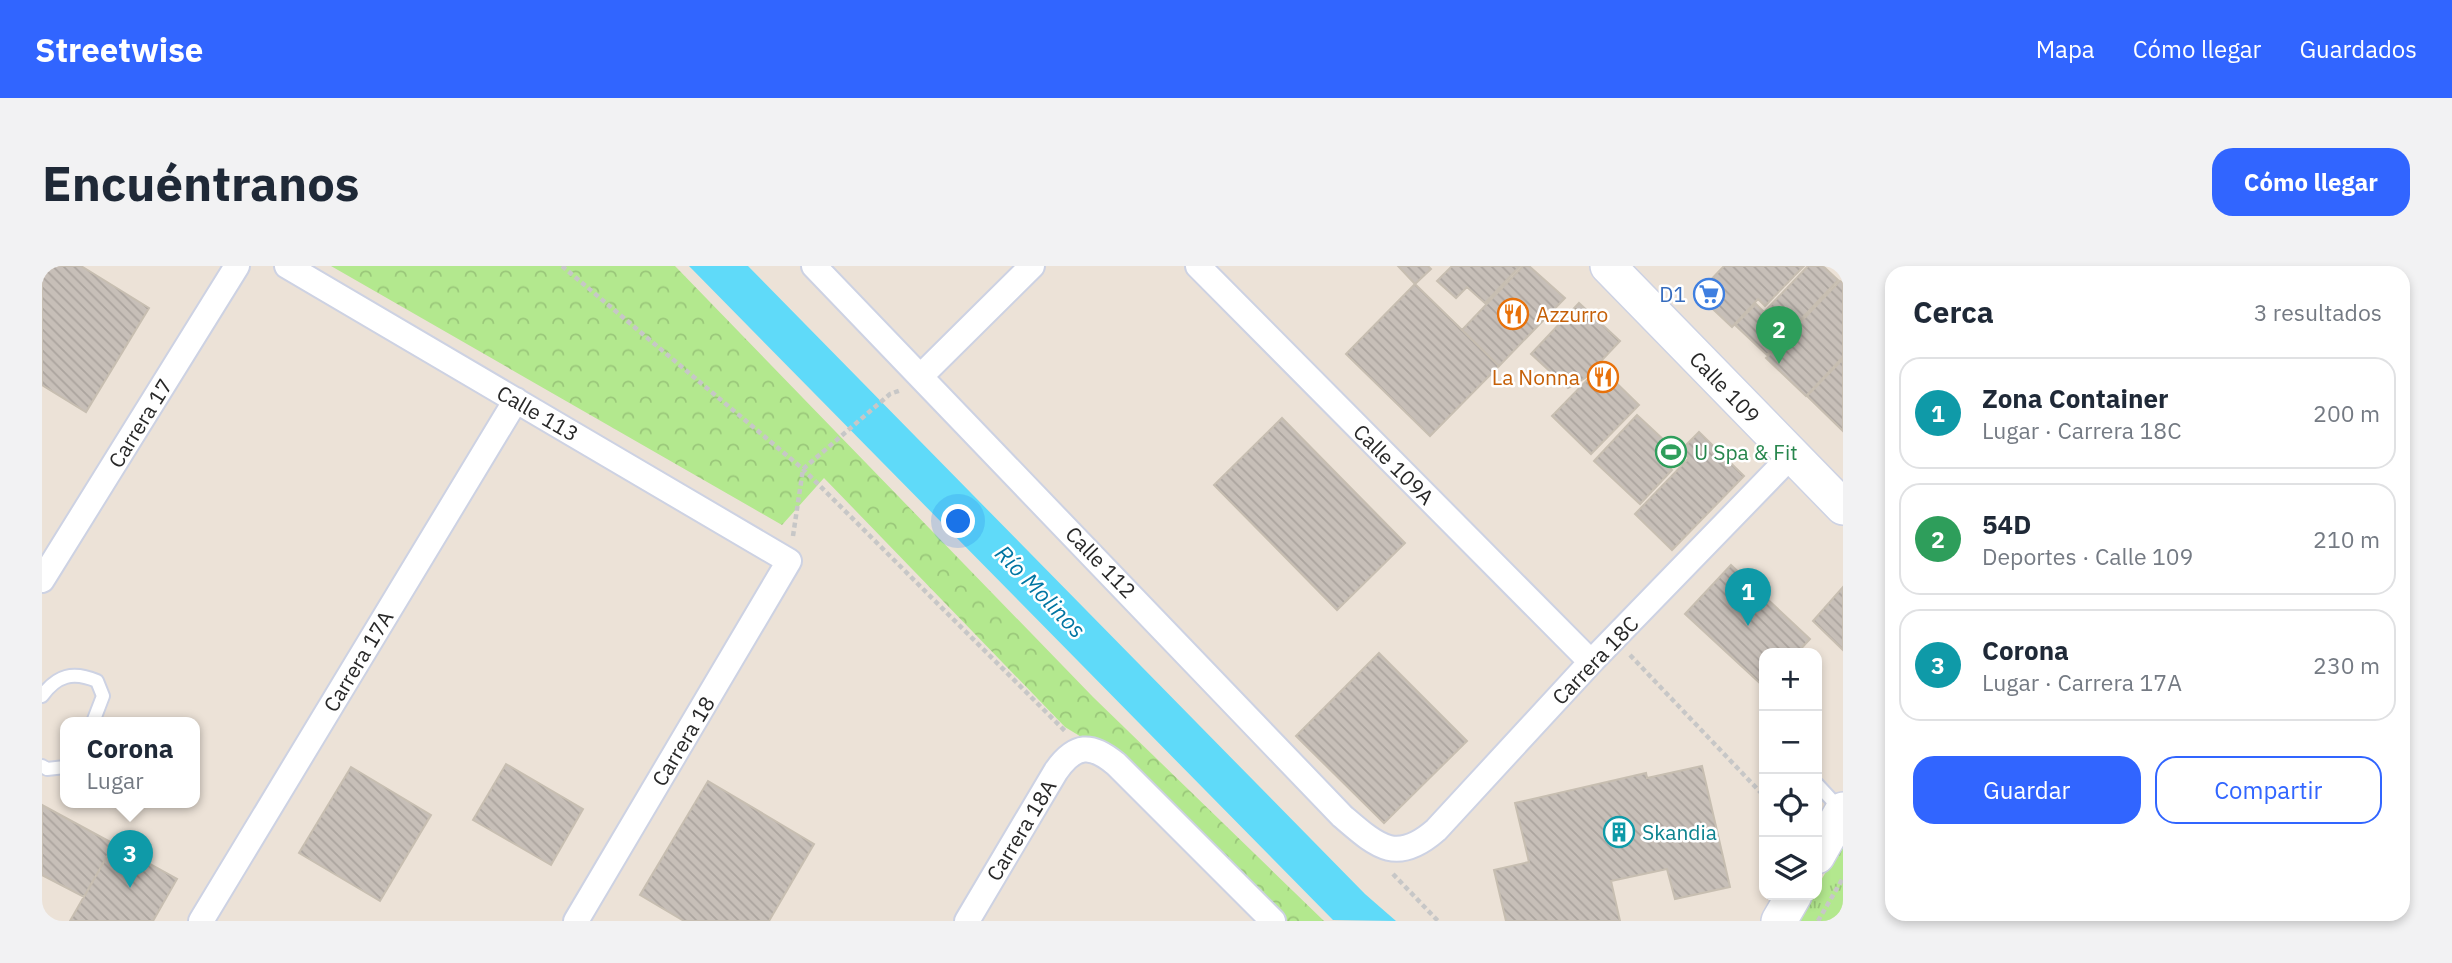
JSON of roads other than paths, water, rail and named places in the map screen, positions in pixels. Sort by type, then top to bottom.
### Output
[{"type":"street","name":"Carrera 17","points":[[45,568],[237,266]]},
{"type":"street","name":"Calle 113","points":[[287,266],[789,561]]},
{"type":"street","name":"Calle 112","points":[[814,266],[922,375],[1342,816],[1390,859]]},
{"type":"street","points":[[922,375],[1032,266]]},
{"type":"street","name":"Calle 109A","points":[[1198,266],[1591,663]]},
{"type":"street","name":"Calle 109","points":[[1608,266],[1843,507]]},
{"type":"street","name":"Carrera 17A","points":[[201,921],[516,400]]},
{"type":"street","name":"Carrera 18C","points":[[1390,859],[1417,847],[1436,830],[1591,663],[1791,456]]},
{"type":"street","name":"Carrera 18","points":[[576,921],[789,561]]},
{"type":"street","name":"Carrera 18A","points":[[967,921],[1056,771],[1067,756],[1083,748],[1103,752],[1273,921]]},
{"type":"street","points":[[1822,847],[1843,811]]},
{"type":"street","points":[[1779,921],[1791,900]]},
{"type":"lane","points":[[42,694],[62,676],[80,674],[97,681],[103,696],[95,717]]},
{"type":"lane","points":[[42,766],[47,769],[60,767]]},
{"type":"lane","points":[[1822,789],[1843,811]]},
{"type":"water","name":"Río Molinos","points":[[689,266],[748,266],[1365,894],[1396,921],[1333,920]]},
{"type":"place","name":"D1","points":[[1709,294]]},
{"type":"place","name":"Azzurro","points":[[1513,314]]},
{"type":"place","name":"54D","points":[[1779,364]]},
{"type":"place","name":"La Nonna","points":[[1603,377]]},
{"type":"place","name":"U Spa & Fit","points":[[1671,452]]},
{"type":"place","name":"Zona Container","points":[[1748,626]]},
{"type":"place","name":"Skandia","points":[[1619,832]]},
{"type":"place","name":"Corona","points":[[130,888]]}]
